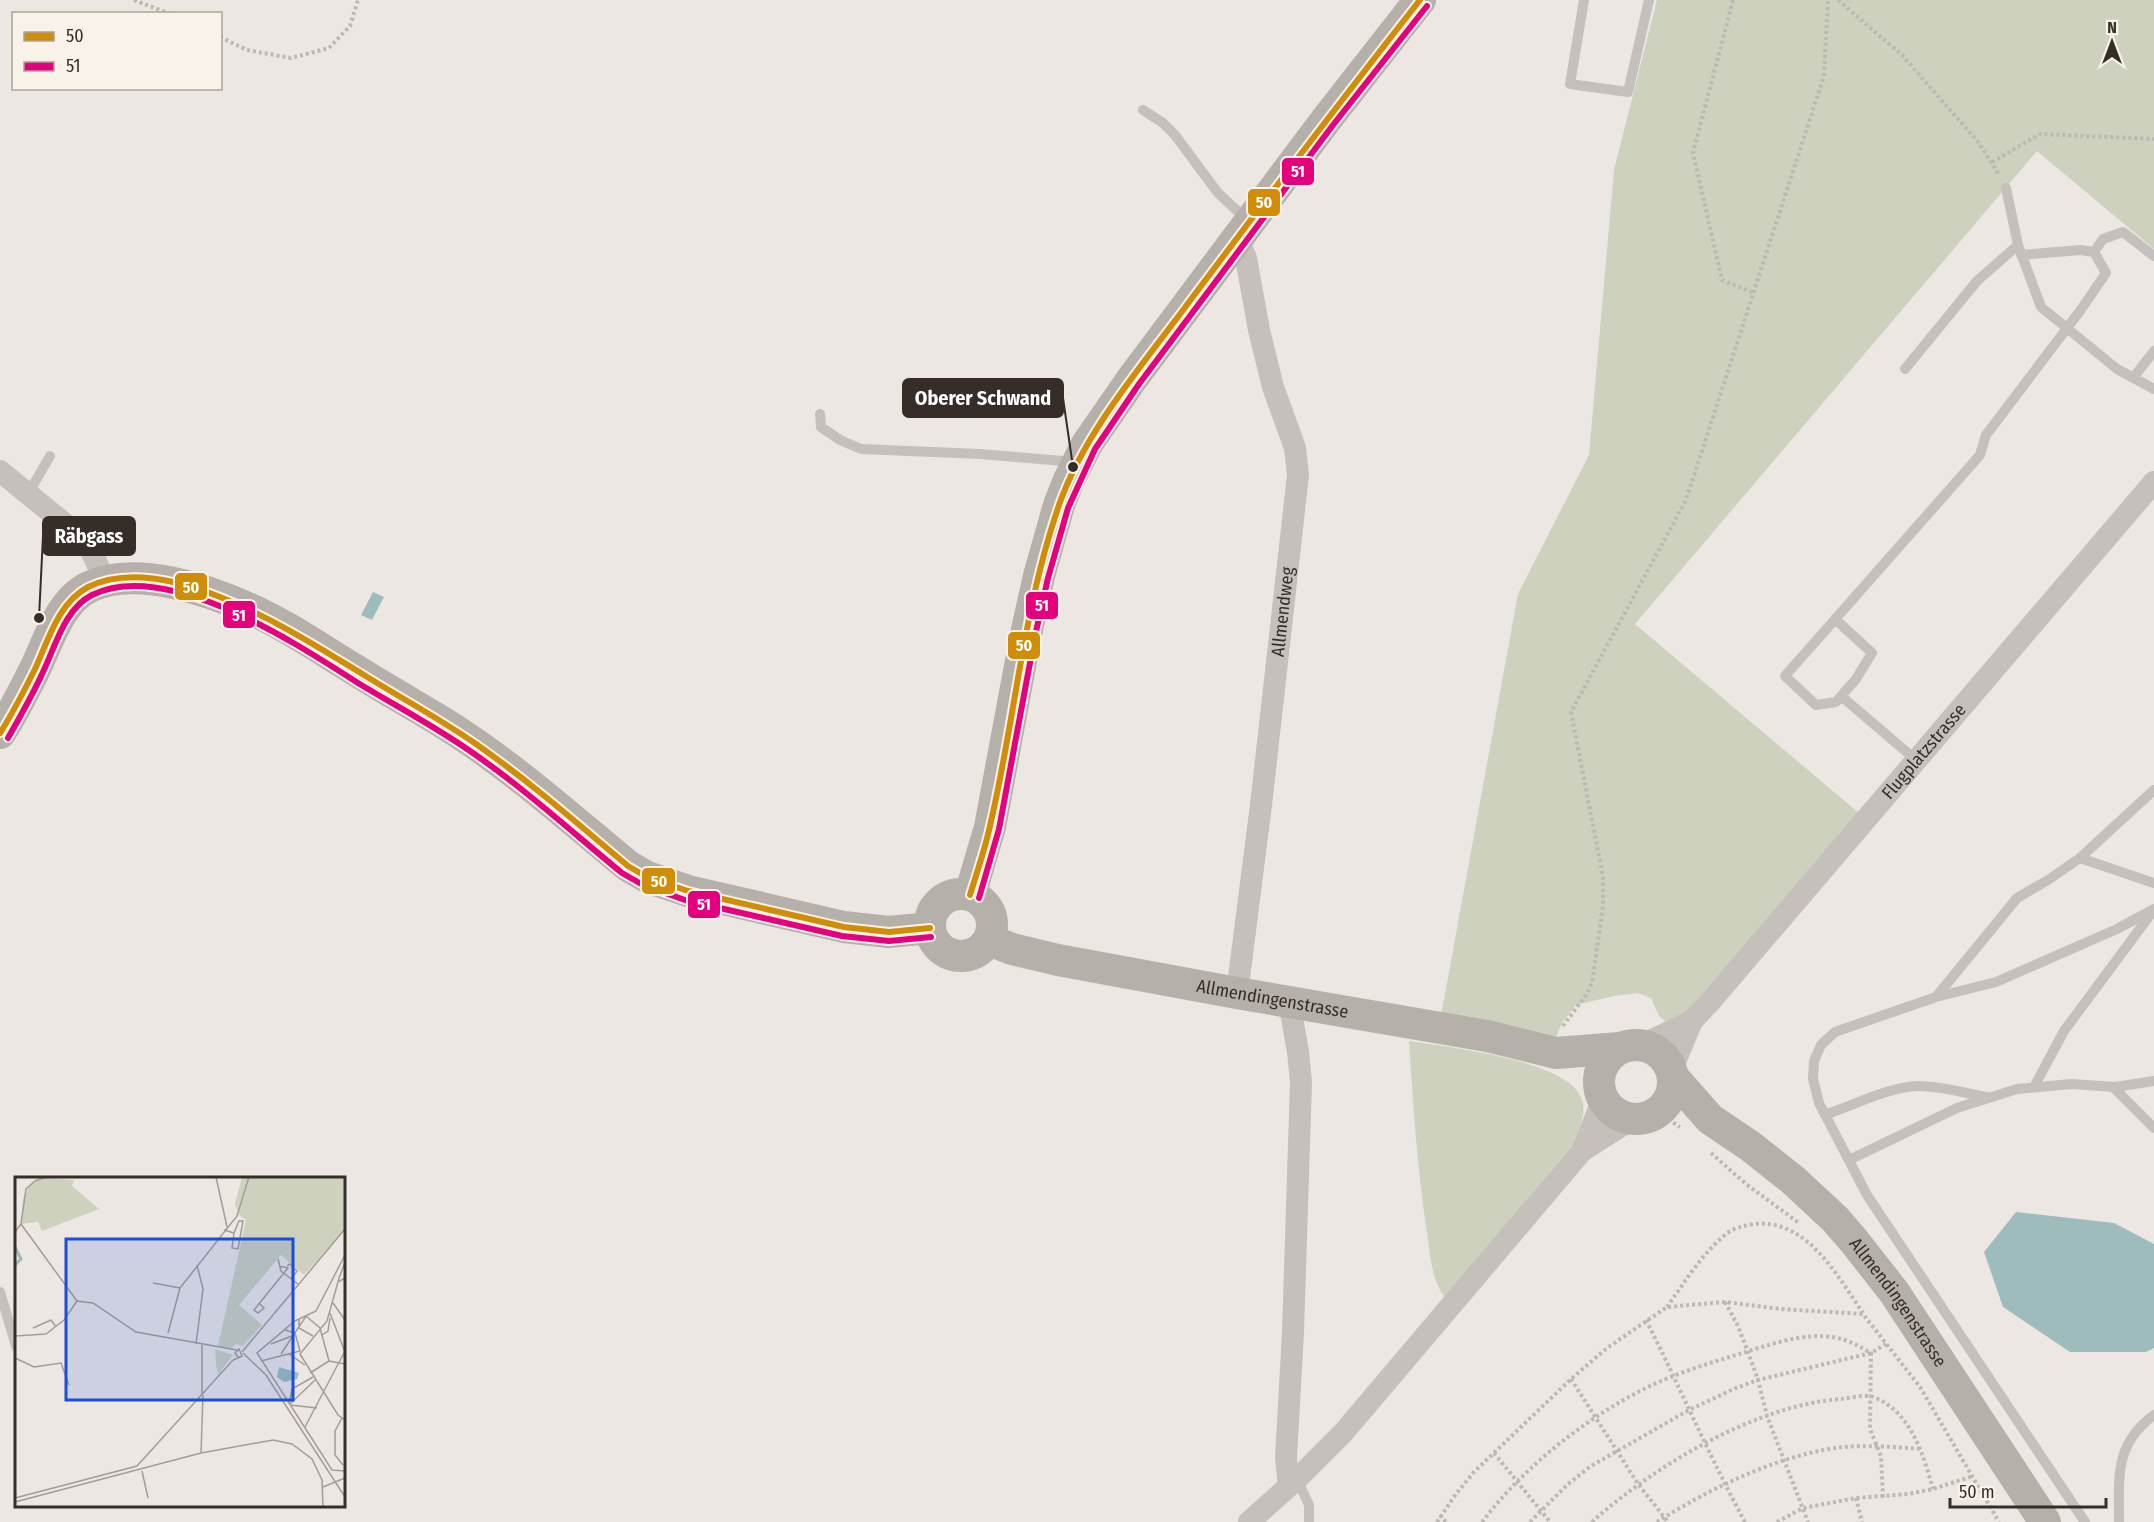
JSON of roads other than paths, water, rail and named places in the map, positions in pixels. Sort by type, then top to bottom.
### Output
[{"type":"street","points":[[970,895],[990,827],[1014,693],[1039,576],[1059,505],[1077,462],[1109,410],[1243,230],[1420,0]]},
{"type":"street","name":"Allmendweg","points":[[1237,993],[1298,475],[1295,448],[1273,387],[1259,330],[1243,230]]},
{"type":"street","points":[[0,471],[81,537],[97,560],[103,582]]},
{"type":"street","name":"Flugplatzstrasse","points":[[1631,1047],[1663,1037],[1692,1021],[1710,1003],[2154,482]]},
{"type":"street","points":[[0,733],[53,630],[77,595],[103,582],[133,578],[163,581],[204,591],[251,609],[453,729],[497,760],[628,866],[647,877],[688,891],[843,927],[889,932],[930,928]]},
{"type":"street","points":[[960,894],[970,895],[987,907],[992,917],[993,927],[989,940],[976,952],[966,956],[956,956],[938,946],[932,938],[931,918],[941,901],[960,894]]},
{"type":"street","name":"Allmendingenstrasse","points":[[989,940],[1032,954],[1237,993],[1487,1036],[1556,1053],[1631,1047]]},
{"type":"street","points":[[1289,1001],[1298,1052],[1300,1082],[1293,1344],[1286,1458],[1293,1482]]},
{"type":"street","name":"Flugplatzstrasse","points":[[1672,1074],[1692,1021]]},
{"type":"street","points":[[1249,1522],[1343,1433],[1582,1151],[1599,1109],[1602,1067],[1608,1058],[1631,1047],[1660,1053],[1672,1074],[1670,1120]]},
{"type":"street","name":"Allmendingenstrasse","points":[[1556,1053],[1600,1090]]},
{"type":"street","name":"Allmendingenstrasse","points":[[1672,1074],[1670,1120],[1779,1168],[1827,1212],[1854,1241],[1894,1292],[2045,1522]]},
{"type":"street","points":[[1600,1090],[1605,1103],[1614,1112],[1670,1120]]},
{"type":"street","points":[[1582,1151],[1670,1120]]},
{"type":"lane","points":[[1584,0],[1570,84],[1628,92],[1650,0]]},
{"type":"lane","points":[[1143,110],[1175,135],[1243,230]]},
{"type":"lane","points":[[2006,188],[2019,250],[2041,307],[2117,369],[2154,389]]},
{"type":"lane","points":[[2094,252],[2103,239],[2123,232],[2154,256]]},
{"type":"lane","points":[[1905,369],[1977,281],[2019,250],[2094,252]]},
{"type":"lane","points":[[1834,619],[1872,653],[1856,679],[1836,702],[1816,705],[1785,676],[1834,619],[1980,455],[1986,435],[2067,329],[2106,273],[2094,252]]},
{"type":"lane","points":[[2133,378],[2154,351]]},
{"type":"lane","points":[[820,414],[821,427],[840,440],[861,449],[980,454],[1077,462]]},
{"type":"lane","points":[[28,494],[50,456]]},
{"type":"lane","points":[[1841,696],[1916,760]]},
{"type":"lane","points":[[1936,997],[2017,898],[2080,858],[2154,789]]},
{"type":"lane","points":[[2080,858],[2154,884]]},
{"type":"lane","points":[[2085,1522],[1867,1195],[1819,1103],[1813,1079],[1814,1061],[1821,1045],[1835,1032],[1936,997],[1996,982],[2117,929],[2154,910]]},
{"type":"lane","points":[[2034,1087],[2064,1031],[2154,910]]},
{"type":"lane","points":[[1849,1161],[1957,1108],[2017,1089],[2072,1084],[2113,1087],[2154,1081]]},
{"type":"lane","points":[[1825,1114],[1899,1089],[1916,1086],[1937,1087],[1989,1098]]},
{"type":"lane","points":[[2113,1087],[2154,1128]]},
{"type":"lane","points":[[0,1292],[15,1343]]},
{"type":"lane","points":[[2119,1522],[2119,1466],[2128,1443],[2145,1421],[2154,1415]]},
{"type":"lane","points":[[1293,1482],[1309,1505],[1309,1522]]},
{"type":"water","points":[[373,592],[384,597],[372,620],[361,615]]},
{"type":"water","points":[[2016,1212],[2114,1223],[2154,1244],[2154,1348],[2146,1352],[2070,1352],[2003,1307],[1984,1252]]},
{"type":"place","name":"Oberer Schwand","points":[[1073,467]]},
{"type":"place","name":"Räbgass","points":[[39,618]]}]
